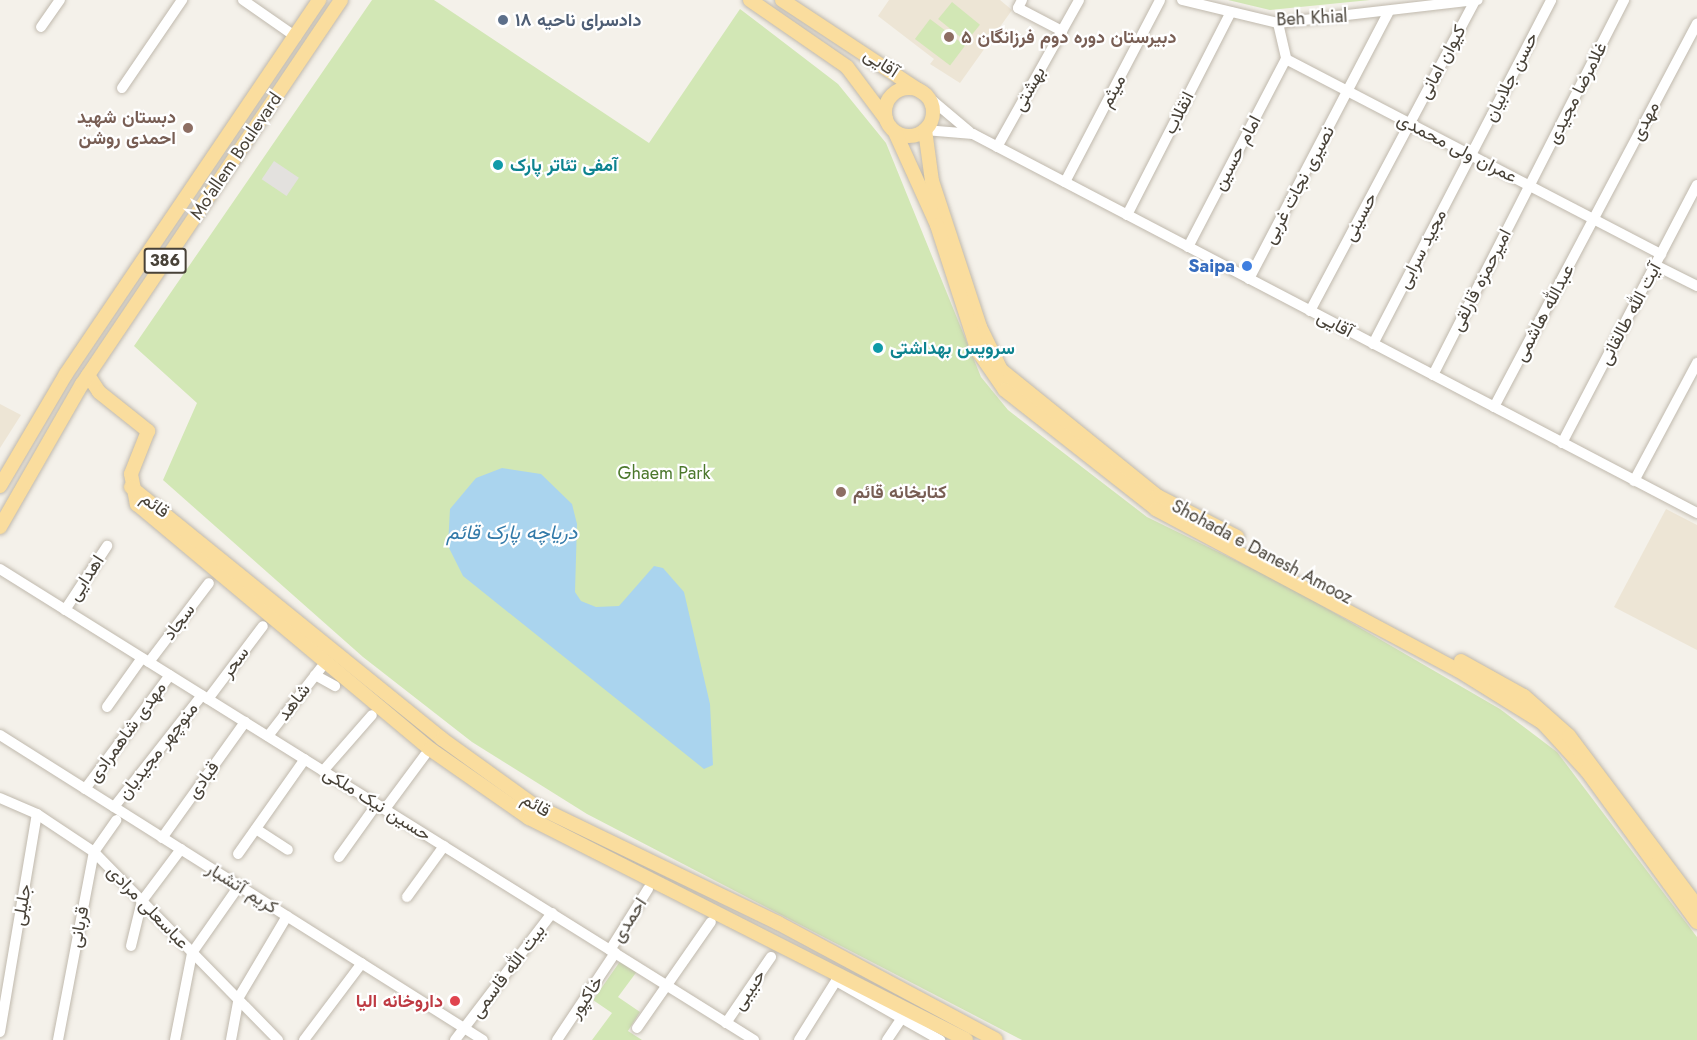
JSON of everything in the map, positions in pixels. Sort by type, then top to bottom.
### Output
[{"type":"main road","name":"Mo'allem Boulevard","points":[[0,486],[66,374],[320,0]]},
{"type":"main road","name":"Mo'allem Boulevard","points":[[0,527],[88,375],[341,0]]},
{"type":"main road","name":"آقایی","points":[[750,0],[847,67],[886,119]]},
{"type":"main road","name":"آقایی","points":[[782,0],[926,95]]},
{"type":"main road","points":[[912,88],[926,95],[933,117],[925,130],[910,136],[895,132],[886,119],[886,103],[897,91],[912,88]]},
{"type":"main road","name":"Shohada e Danesh Amooz","points":[[925,130],[932,181],[942,223]]},
{"type":"main road","name":"Shohada e Danesh Amooz","points":[[895,132],[942,223],[988,346],[1017,387],[1157,496],[1524,696],[1596,766],[1697,906]]},
{"type":"main road","points":[[942,223],[978,351],[1023,408],[1156,509],[1271,566],[1543,723],[1587,771],[1697,922]]},
{"type":"main road","name":"قائم","points":[[88,375],[99,392],[148,432],[131,487],[137,504],[215,574],[430,748],[529,818],[966,1040]]},
{"type":"main road","name":"قائم","points":[[131,487],[442,739],[532,804],[778,923],[996,1040]]},
{"type":"street","points":[[41,27],[60,0]]},
{"type":"street","points":[[122,88],[182,0]]},
{"type":"street","points":[[243,0],[296,37]]},
{"type":"street","points":[[1022,0],[1018,8],[1062,31]]},
{"type":"street","name":"بهشتی","points":[[997,147],[1079,0]]},
{"type":"street","name":"میثم","points":[[1065,182],[1160,0]]},
{"type":"street","name":"Beh Khial","points":[[1182,0],[1278,23],[1388,13],[1477,0]]},
{"type":"street","name":"کیوان امانی","points":[[1410,123],[1477,0]]},
{"type":"street","name":"حسن جلابیان","points":[[1471,155],[1551,0]]},
{"type":"street","name":"غلامرضا مجیدی","points":[[1530,185],[1624,0]]},
{"type":"street","name":"انقلاب","points":[[1127,215],[1231,12]]},
{"type":"street","name":"نصیری نجات غربی","points":[[1249,279],[1388,13]]},
{"type":"street","points":[[1278,23],[1286,59]]},
{"type":"street","name":"مهدی","points":[[1594,219],[1697,23]]},
{"type":"street","name":"عمران ولی محمدی","points":[[1286,59],[1661,254]]},
{"type":"street","name":"امام حسین","points":[[1188,247],[1286,59]]},
{"type":"street","name":"آقایی","points":[[926,95],[973,134],[1697,513]]},
{"type":"street","name":"حسینی","points":[[1310,311],[1410,123]]},
{"type":"street","name":"آقایی","points":[[925,130],[973,134]]},
{"type":"street","name":"مجید سرابی","points":[[1373,344],[1471,155]]},
{"type":"street","name":"امیرحمزه قارلقی","points":[[1433,375],[1530,185]]},
{"type":"street","name":"آیت الله طالقانی","points":[[1562,443],[1697,185]]},
{"type":"street","name":"عبدالله هاشمی","points":[[1494,407],[1594,219]]},
{"type":"street","points":[[1655,265],[1697,286]]},
{"type":"street","points":[[1634,481],[1697,363]]},
{"type":"street","name":"اهدایی","points":[[65,610],[107,546]]},
{"type":"street","name":"حسین نیک ملکی","points":[[0,569],[726,1023],[741,1037],[754,1040]]},
{"type":"street","name":"سجاد","points":[[107,707],[208,583]]},
{"type":"street","name":"سحر","points":[[205,697],[263,626]]},
{"type":"street","name":"شاهد","points":[[268,736],[318,671],[335,686]]},
{"type":"street","name":"مهدی شاهمرادی","points":[[85,789],[170,675]]},
{"type":"street","name":"منوچهر مجیدیان","points":[[114,807],[205,697]]},
{"type":"street","points":[[323,771],[372,715]]},
{"type":"street","name":"قبادی","points":[[162,838],[245,722]]},
{"type":"street","name":"کریم آتشبار","points":[[0,735],[483,1040]]},
{"type":"street","points":[[339,856],[425,755]]},
{"type":"street","points":[[238,854],[305,759]]},
{"type":"street","name":"عباسعلی مرادی","points":[[0,798],[37,814],[94,852],[278,1040]]},
{"type":"street","name":"جلیلی","points":[[0,1032],[37,814]]},
{"type":"street","name":"قربانی","points":[[58,1040],[94,852],[117,820]]},
{"type":"street","points":[[256,829],[288,850]]},
{"type":"street","points":[[407,897],[444,846]]},
{"type":"street","points":[[131,946],[142,901],[181,849]]},
{"type":"street","points":[[175,1040],[192,953],[239,886]]},
{"type":"street","name":"احمدی","points":[[613,952],[648,889]]},
{"type":"street","name":"بیت الله قاسمی","points":[[455,1040],[552,914]]},
{"type":"street","points":[[231,1040],[239,998],[287,916]]},
{"type":"street","points":[[637,1028],[668,987],[711,922]]},
{"type":"street","name":"خاکپور","points":[[557,1040],[613,952]]},
{"type":"street","name":"حبیبی","points":[[726,1023],[771,957]]},
{"type":"street","points":[[304,1040],[362,963]]},
{"type":"street","points":[[799,1040],[836,981],[939,1040]]},
{"type":"street","points":[[887,1040],[901,1019]]},
{"type":"shaded area","name":"دبیرستان دوره دوم فرزانگان ۵","points":[[889,0],[1000,0],[1012,10],[960,83],[930,64],[934,59],[878,16]]},
{"type":"shaded area","points":[[274,161],[299,178],[287,196],[262,179]]},
{"type":"shaded area","points":[[0,404],[21,415],[0,448]]},
{"type":"shaded area","points":[[1666,509],[1697,525],[1697,650],[1614,607]]},
{"type":"green space","name":"Ghaem Park","points":[[372,0],[434,0],[649,143],[740,9],[838,84],[886,143],[981,377],[1008,410],[1147,517],[1288,586],[1500,709],[1557,752],[1697,937],[1697,1040],[1022,1040],[587,814],[472,742],[363,657],[163,480],[197,403],[134,346]]},
{"type":"green space","points":[[1228,0],[1370,0],[1270,10]]},
{"type":"green space","points":[[952,2],[980,25],[966,42],[938,19]]},
{"type":"green space","points":[[930,19],[965,45],[950,65],[915,39]]},
{"type":"green space","points":[[621,960],[638,970],[618,997],[640,1012],[628,1031],[642,1040],[592,1040],[612,1013],[593,1000]]},
{"type":"water","name":"دریاچه پارک قائم","points":[[502,468],[541,474],[572,504],[577,524],[575,592],[581,601],[596,607],[619,606],[654,566],[663,568],[684,592],[710,704],[713,765],[704,769],[463,576],[448,546],[450,509],[476,478]]},
{"type":"place","name":"دادسرای ناحیه ۱۸","points":[[503,20]]},
{"type":"place","name":"دبیرستان دوره دوم فرزانگان ۵","points":[[949,37]]},
{"type":"place","name":"دبستان شهید احمدی روشن","points":[[188,128]]},
{"type":"place","name":"آمفی تئاتر پارک","points":[[498,165]]},
{"type":"place","name":"Saipa","points":[[1247,266]]},
{"type":"place","name":"سرویس بهداشتی","points":[[878,348]]},
{"type":"place","name":"کتابخانه قائم","points":[[841,492]]},
{"type":"place","name":"داروخانه الیا","points":[[455,1001]]}]
